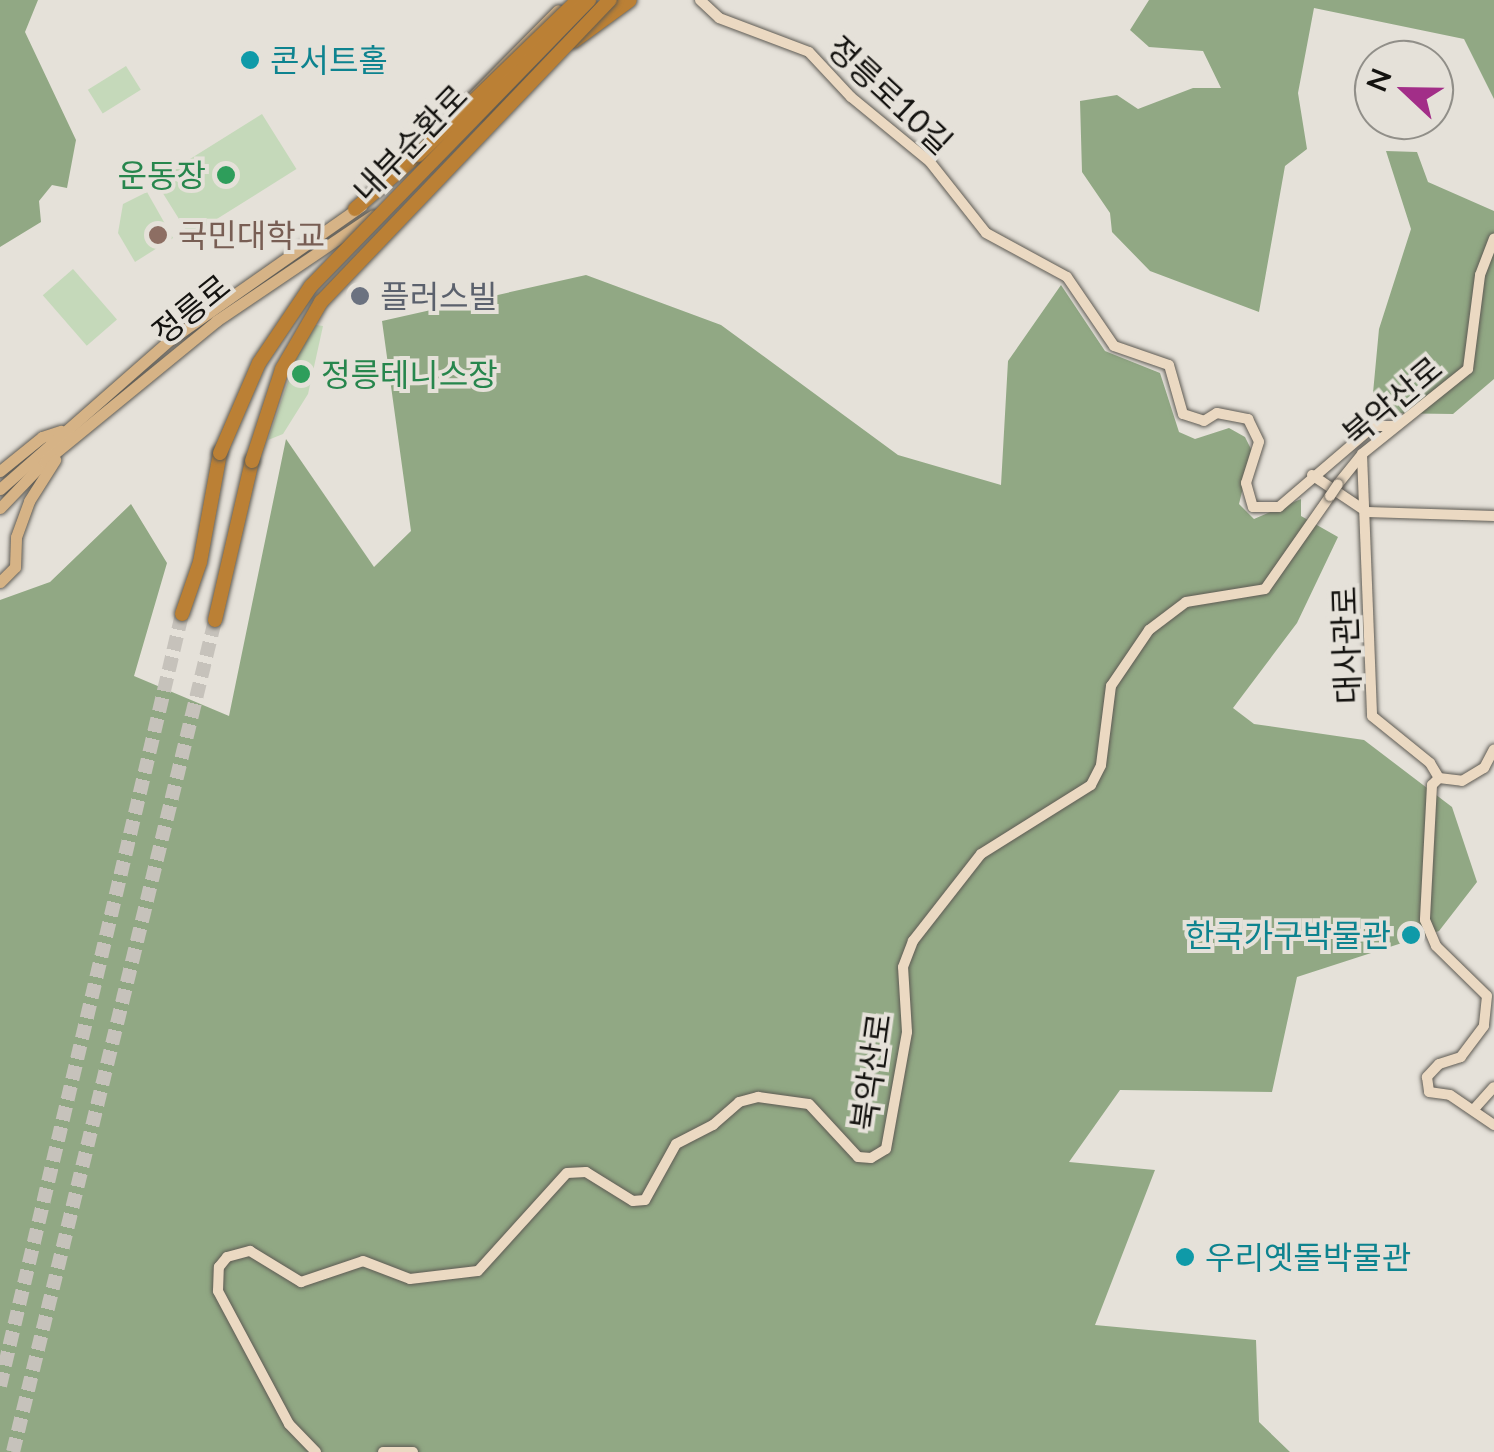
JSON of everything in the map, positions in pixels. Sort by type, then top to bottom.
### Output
[{"type":"highway","points":[[356,209],[584,0]]},
{"type":"highway","name":"내부순환로","points":[[182,614],[200,562],[220,453],[258,363],[311,286],[584,0]]},
{"type":"highway","name":"내부순환로","points":[[215,620],[252,461],[282,369],[320,302],[610,0]]},
{"type":"highway","points":[[467,132],[520,84],[630,0]]},
{"type":"main road","name":"정릉로","points":[[356,209],[569,0]]},
{"type":"main road","name":"정릉로","points":[[0,508],[62,448],[216,321],[385,208],[599,0]]},
{"type":"main road","name":"정릉로","points":[[0,489],[144,361],[404,175],[447,131],[507,58]]},
{"type":"main road","name":"정릉로","points":[[447,131],[479,86]]},
{"type":"main road","points":[[100,417],[108,400],[148,366],[144,361]]},
{"type":"main road","points":[[0,471],[42,437],[65,430]]},
{"type":"main road","points":[[0,582],[14,566],[29,501],[62,448]]},
{"type":"street","points":[[467,132],[584,0]]},
{"type":"street","name":"정릉로10길","points":[[700,0],[719,18],[808,52],[930,162],[986,233],[1067,276],[1114,346],[1169,365],[1183,414],[1204,422],[1217,414],[1248,419],[1260,442],[1246,483],[1253,507],[1279,506],[1312,475]]},
{"type":"street","name":"북악산로","points":[[316,1452],[290,1424],[218,1291],[219,1267],[227,1257],[250,1251],[302,1282],[364,1261],[410,1279],[478,1271],[567,1173],[586,1172],[633,1201],[645,1200],[676,1144],[713,1126],[739,1102],[758,1097],[809,1104],[858,1157],[871,1158],[886,1148],[907,1032],[903,968],[912,941],[981,854],[1091,785],[1101,765],[1111,686],[1149,630],[1186,602],[1264,589],[1362,454],[1468,369],[1480,275],[1494,239]]},
{"type":"street","points":[[1395,426],[1374,426],[1312,475],[1367,512],[1494,516]]},
{"type":"street","name":"대사관로","points":[[1362,454],[1372,716],[1430,763],[1439,778]]},
{"type":"street","points":[[1494,749],[1484,768],[1462,781],[1439,778],[1432,784],[1425,920],[1436,946],[1487,996],[1484,1026],[1472,1045],[1426,1077],[1429,1092],[1475,1108],[1494,1124]]},
{"type":"street","points":[[1475,1108],[1494,1087]]},
{"type":"street","points":[[383,1452],[413,1452]]},
{"type":"green space","points":[[0,0],[38,0],[25,32],[76,140],[67,188],[52,185],[39,201],[41,222],[0,247]]},
{"type":"green space","points":[[1149,0],[1494,0],[1494,99],[1464,39],[1314,8],[1298,93],[1307,149],[1285,166],[1259,312],[1150,271],[1112,232],[1110,213],[1082,172],[1080,101],[1117,95],[1138,109],[1193,88],[1221,88],[1203,51],[1149,47],[1130,30]]},
{"type":"green space","points":[[126,66],[141,90],[103,114],[88,90]]},
{"type":"green space","name":"운동장","points":[[262,114],[296,169],[190,236],[155,181]]},
{"type":"green space","points":[[1386,151],[1417,152],[1428,182],[1494,211],[1494,379],[1453,414],[1380,413],[1373,393],[1379,329],[1411,229]]},
{"type":"green space","points":[[147,192],[173,238],[135,262],[118,233],[123,204]]},
{"type":"green space","points":[[73,269],[117,320],[87,346],[43,295]]},
{"type":"green space","points":[[586,275],[721,325],[898,455],[1001,485],[1008,361],[1061,285],[1105,351],[1160,373],[1179,432],[1195,439],[1229,428],[1245,437],[1252,451],[1239,504],[1254,519],[1301,499],[1301,516],[1338,537],[1297,623],[1233,708],[1254,724],[1364,740],[1452,807],[1477,882],[1439,931],[1297,977],[1272,1092],[1120,1090],[1069,1162],[1155,1170],[1095,1325],[1256,1340],[1259,1422],[1290,1452],[0,1452],[0,600],[50,582],[131,504],[167,563],[134,676],[229,716],[286,439],[374,567],[411,531],[382,321]]},
{"type":"green space","name":"정릉테니스장","points":[[316,325],[323,326],[308,394],[283,434],[268,440],[297,355]]},
{"type":"tunnel","points":[[0,1386],[182,614]]},
{"type":"tunnel","points":[[13,1452],[215,620]]},
{"type":"place","name":"콘서트홀","points":[[250,60]]},
{"type":"place","name":"운동장","points":[[226,175]]},
{"type":"place","name":"국민대학교","points":[[158,235]]},
{"type":"place","name":"플러스빌","points":[[360,296]]},
{"type":"place","name":"정릉테니스장","points":[[301,374]]},
{"type":"place","name":"한국가구박물관","points":[[1411,935]]},
{"type":"place","name":"우리옛돌박물관","points":[[1185,1257]]}]
